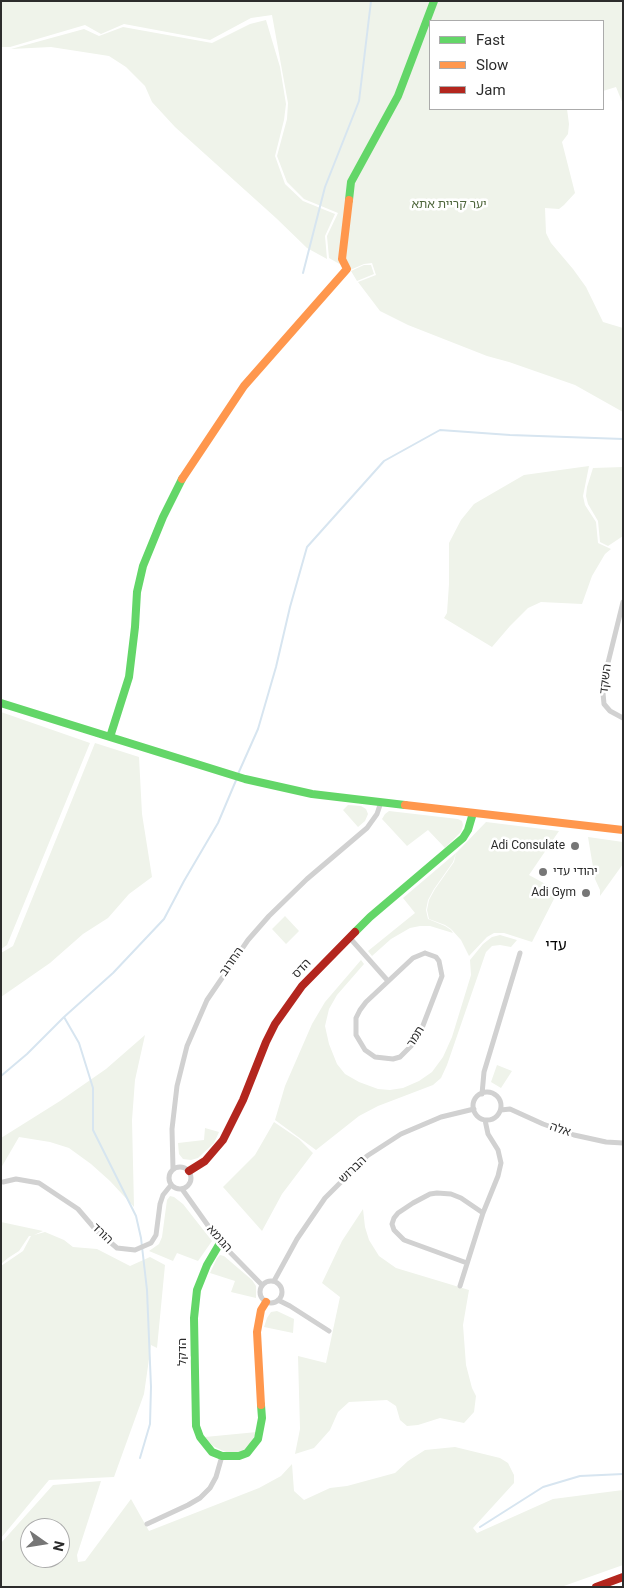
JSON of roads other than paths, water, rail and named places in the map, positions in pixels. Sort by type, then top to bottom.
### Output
[{"type":"street","points":[[110,737],[129,677],[137,592],[142,566],[185,474],[244,386],[347,269],[342,259],[351,182],[398,96],[434,1]]},
{"type":"street","name":"השקד","points":[[623,602],[603,683],[604,704],[610,711],[623,718]]},
{"type":"street","points":[[1,703],[245,779],[312,794],[623,830]]},
{"type":"street","name":"החרוב","points":[[173,1169],[172,1129],[177,1086],[187,1046],[208,1000],[248,940],[269,916],[307,879],[367,828],[381,802]]},
{"type":"street","name":"הדס","points":[[189,1171],[205,1161],[223,1140],[243,1100],[266,1042],[287,1004],[302,986],[370,917],[463,838],[468,830],[473,813]]},
{"type":"street","points":[[349,937],[388,982]]},
{"type":"street","name":"תמר","points":[[425,953],[436,957],[442,968],[441,984],[418,1037],[406,1052],[400,1057],[392,1059],[375,1057],[365,1050],[356,1035],[355,1026],[356,1018],[366,1002],[388,982],[418,955],[425,953]]},
{"type":"street","points":[[482,1094],[484,1072],[520,953]]},
{"type":"street","points":[[491,1093],[496,1095],[501,1105],[501,1110],[496,1118],[485,1120],[477,1116],[474,1109],[475,1100],[482,1094],[491,1093]]},
{"type":"street","name":"הברוש","points":[[274,1281],[310,1219],[338,1184],[367,1156],[401,1134],[441,1117],[474,1109]]},
{"type":"street","name":"אלה","points":[[501,1110],[510,1109],[574,1135],[606,1142],[623,1143]]},
{"type":"street","points":[[460,1286],[501,1163],[498,1150],[488,1134],[485,1120]]},
{"type":"street","points":[[183,1167],[189,1171],[191,1175],[188,1186],[176,1189],[171,1186],[169,1179],[173,1169],[183,1167]]},
{"type":"street","name":"הורד","points":[[3,1182],[16,1179],[39,1183],[78,1209],[96,1230],[117,1248],[135,1250],[151,1242],[156,1235],[160,1204],[163,1195],[171,1186]]},
{"type":"street","name":"הגומא","points":[[182,1189],[220,1243],[262,1285]]},
{"type":"street","points":[[467,1263],[404,1240],[394,1230],[392,1224],[398,1213],[413,1202],[430,1194],[437,1193],[451,1194],[461,1198],[483,1214]]},
{"type":"street","name":"הדקל","points":[[220,1243],[207,1264],[197,1290],[194,1318],[194,1358],[196,1426],[205,1445],[212,1452],[222,1456]]},
{"type":"street","points":[[267,1281],[274,1281],[282,1288],[282,1294],[273,1303],[266,1302],[260,1295],[262,1285],[267,1281]]},
{"type":"street","points":[[278,1300],[329,1332]]},
{"type":"street","points":[[147,1524],[200,1498],[210,1488],[216,1477],[222,1456],[239,1456],[247,1453],[258,1439],[262,1418],[257,1332],[261,1310],[266,1302]]},
{"type":"street","points":[[596,1587],[623,1577]]},
{"type":"waterway","points":[[303,273],[325,187],[359,101],[371,1]]},
{"type":"waterway","points":[[238,774],[258,729],[307,547],[384,461],[440,430],[510,435],[623,439]]},
{"type":"waterway","points":[[1,1076],[113,973],[164,919],[218,823],[237,778]]},
{"type":"waterway","points":[[64,1017],[79,1043],[93,1088],[93,1130],[136,1216],[141,1238],[147,1290],[151,1387],[150,1424],[140,1458]]},
{"type":"waterway","points":[[480,1527],[543,1487],[580,1476],[623,1474]]},
{"type":"place","name":"Adi Consulate","points":[[575,846]]},
{"type":"place","name":"יהודי עדי","points":[[543,872]]},
{"type":"place","name":"Adi Gym","points":[[586,893]]},
{"type":"district","name":"עדי","points":[[556,946]]},
{"type":"park label","name":"יער קריית אתא","points":[[449,205]]}]
